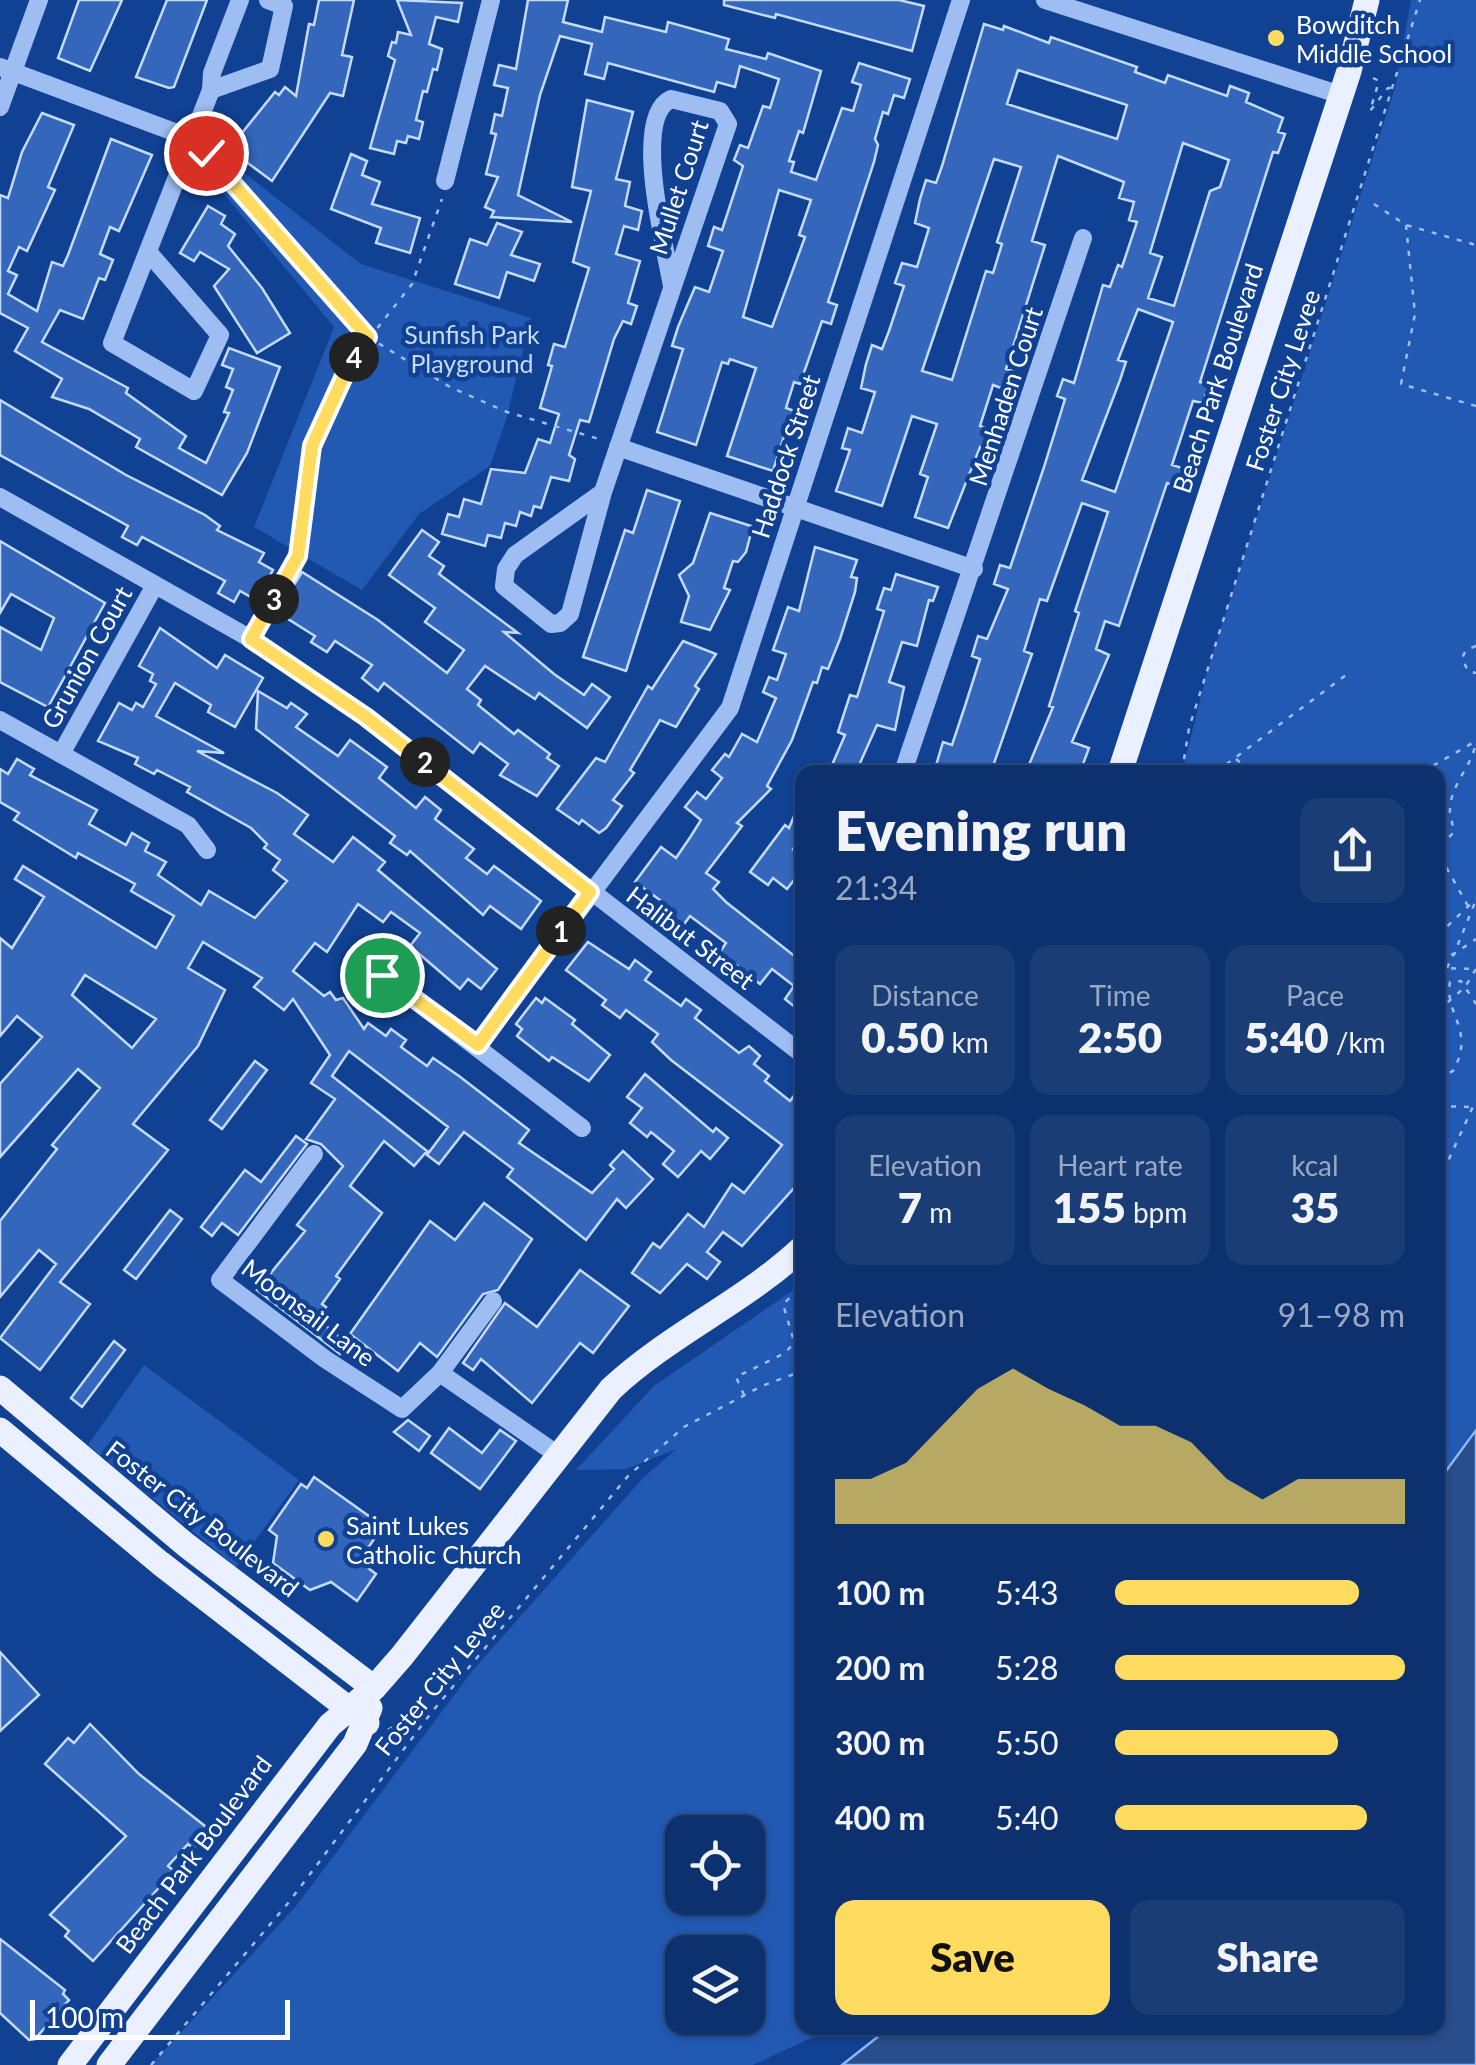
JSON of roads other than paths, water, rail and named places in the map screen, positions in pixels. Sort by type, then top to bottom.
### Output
[{"type":"main road","name":"Beach Park Boulevard","points":[[1122,765],[1341,95],[1367,0]]},
{"type":"main road","name":"Beach Park Boulevard","points":[[109,2065],[363,1724],[374,1688],[596,1407],[641,1361],[747,1294],[795,1254]]},
{"type":"main road","name":"Foster City Boulevard","points":[[3,1379],[186,1545],[374,1688]]},
{"type":"main road","points":[[0,1430],[363,1724]]},
{"type":"main road","name":"Beach Park Boulevard","points":[[70,2065],[363,1724]]},
{"type":"street","points":[[0,107],[7,69],[39,0]]},
{"type":"street","points":[[149,253],[220,335],[194,391],[112,343],[194,139],[211,90],[212,73],[240,0]]},
{"type":"street","points":[[211,90],[270,69],[284,6],[268,0]]},
{"type":"street","points":[[445,181],[491,0]]},
{"type":"street","name":"Haddock Street","points":[[478,1045],[730,708],[961,0]]},
{"type":"street","points":[[1045,0],[1341,95]]},
{"type":"street","points":[[7,69],[194,139]]},
{"type":"street","name":"Mullet Court","points":[[603,492],[516,555],[506,569],[504,586],[551,624],[560,624],[570,614],[603,492],[609,443],[672,286],[728,119],[720,111],[670,100],[662,106],[649,148],[672,286]]},
{"type":"street","name":"Menhaden Court","points":[[905,765],[1083,238]]},
{"type":"street","points":[[609,443],[974,569]]},
{"type":"street","name":"Halibut Street","points":[[0,497],[251,639],[366,717],[795,1049]]},
{"type":"street","name":"Grunion Court","points":[[61,754],[155,585]]},
{"type":"street","name":"Grunion Court","points":[[0,720],[188,826],[208,850]]},
{"type":"street","points":[[382,975],[582,1128]]},
{"type":"street","name":"Moonsail Lane","points":[[314,1154],[220,1280],[325,1359],[402,1409],[440,1372],[493,1300]]},
{"type":"street","points":[[440,1372],[558,1455]]},
{"type":"place","name":"Bowditch Middle School","points":[[1276,38]]},
{"type":"place","name":"Saint Lukes Catholic Church","points":[[326,1539]]},
{"type":"park label","name":"Sunfish Park Playground","points":[[472,348]]}]
